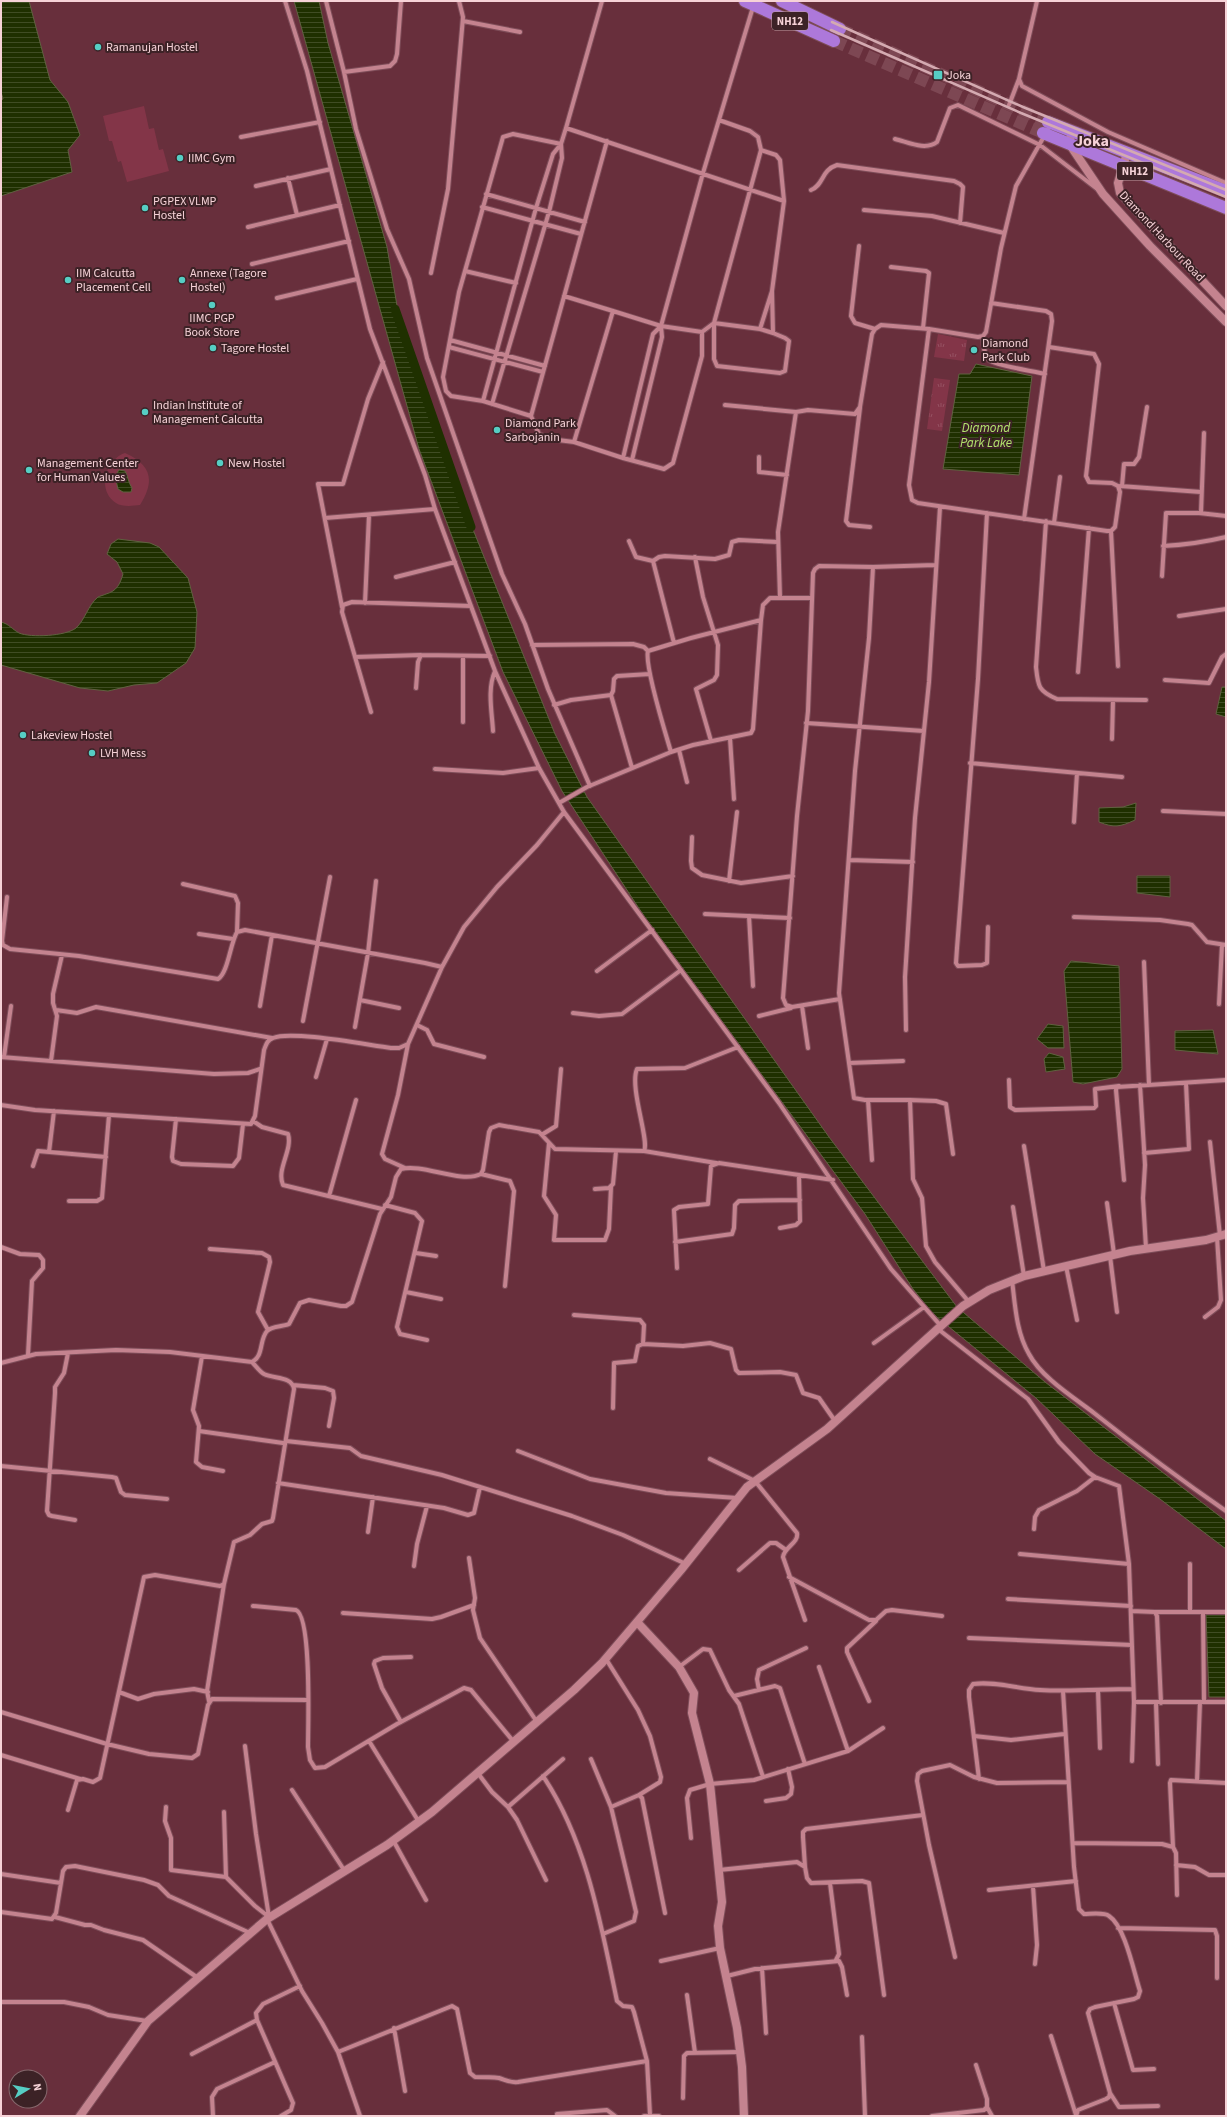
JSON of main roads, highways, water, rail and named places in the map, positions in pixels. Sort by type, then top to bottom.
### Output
[{"type":"highway","name":"NH12","points":[[782,1],[840,29]]},
{"type":"highway","name":"NH12","points":[[749,3],[834,41]]},
{"type":"highway","name":"NH12","points":[[1226,191],[1071,131],[1046,132],[1070,145],[1226,208]]},
{"type":"water","points":[[1,1],[29,1],[50,80],[68,102],[80,135],[68,150],[72,172],[1,196],[1,100],[3,99],[1,92]]},
{"type":"water","points":[[294,1],[319,1],[328,43],[387,247],[402,335],[442,452],[555,734],[587,797],[829,1137],[957,1307],[1045,1382],[1226,1521],[1226,1549],[1160,1499],[1095,1454],[1036,1398],[932,1313],[913,1289],[865,1214],[644,916],[562,791],[503,672],[419,449]]},
{"type":"water","name":"Diamond Park Lake","points":[[976,364],[1032,376],[1019,475],[943,469],[959,374],[970,374]]},
{"type":"water","points":[[119,470],[125,471],[132,488],[131,492],[123,492],[118,489],[115,476]]},
{"type":"water","points":[[118,539],[150,543],[159,547],[188,578],[197,612],[195,648],[186,663],[157,683],[134,685],[108,691],[80,688],[1,665],[1,622],[24,635],[40,636],[65,633],[71,631],[79,625],[98,597],[110,593],[115,589],[123,574],[117,562],[107,554],[111,544]]},
{"type":"water","points":[[1222,687],[1226,687],[1226,717],[1216,714]]},
{"type":"water","points":[[1136,803],[1135,820],[1117,826],[1099,822],[1099,808],[1123,807]]},
{"type":"water","points":[[1137,876],[1170,876],[1170,897],[1137,893]]},
{"type":"water","points":[[1071,961],[1119,966],[1122,1069],[1117,1077],[1083,1084],[1073,1082],[1064,971]]},
{"type":"water","points":[[1048,1024],[1063,1026],[1064,1048],[1048,1048],[1037,1039]]},
{"type":"water","points":[[1213,1030],[1218,1054],[1175,1050],[1175,1031]]},
{"type":"water","points":[[1049,1053],[1063,1057],[1065,1069],[1046,1072],[1044,1059]]},
{"type":"water","points":[[1206,1615],[1226,1615],[1226,1697],[1209,1697]]},
{"type":"waterway","points":[[395,309],[471,527]]},
{"type":"tunnel","points":[[840,29],[1048,122]]},
{"type":"tunnel","points":[[834,41],[1043,133]]},
{"type":"railway","points":[[832,22],[1023,107],[1226,190]]},
{"type":"railway","points":[[831,30],[1021,113],[1226,197]]},
{"type":"place","name":"Ramanujan Hostel","points":[[98,47]]},
{"type":"place","name":"Joka","points":[[938,75]]},
{"type":"place","name":"IIMC Gym","points":[[180,158]]},
{"type":"place","name":"PGPEX VLMP Hostel","points":[[145,208]]},
{"type":"place","name":"IIM Calcutta Placement Cell","points":[[68,280]]},
{"type":"place","name":"Annexe (Tagore Hostel)","points":[[182,280]]},
{"type":"place","name":"IIMC PGP Book Store","points":[[212,305]]},
{"type":"place","name":"Tagore Hostel","points":[[213,348]]},
{"type":"place","name":"Diamond Park Club","points":[[974,350]]},
{"type":"place","name":"Indian Institute of Management Calcutta","points":[[145,412]]},
{"type":"place","name":"Diamond Park Sarbojanin","points":[[497,430]]},
{"type":"place","name":"New Hostel","points":[[220,463]]},
{"type":"place","name":"Management Center for Human Values","points":[[29,470]]},
{"type":"place","name":"Lakeview Hostel","points":[[23,735]]},
{"type":"place","name":"LVH Mess","points":[[92,753]]},
{"type":"district","name":"Joka","points":[[1092,140]]}]
